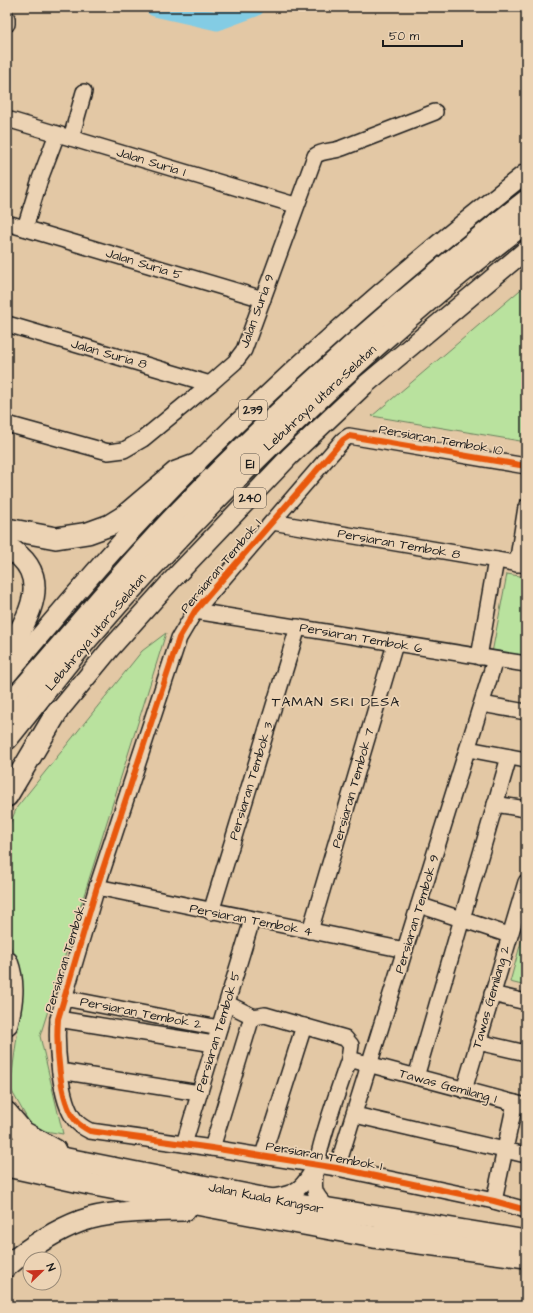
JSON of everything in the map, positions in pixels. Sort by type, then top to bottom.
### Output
[{"type":"highway","name":"Lebuhraya Utara–Selatan","points":[[7,707],[180,511],[301,392],[387,315],[526,201]]},
{"type":"highway","name":"Lebuhraya Utara–Selatan","points":[[7,739],[87,639],[165,552],[238,476],[352,367],[449,283],[526,222]]},
{"type":"highway","points":[[7,529],[56,538],[88,533],[110,525],[123,517],[176,472],[195,465]]},
{"type":"highway","points":[[7,547],[18,553],[28,566],[33,579],[34,596],[31,612],[7,652]]},
{"type":"highway","points":[[7,796],[58,712]]},
{"type":"highway","points":[[7,962],[12,982],[12,996],[7,1024]]},
{"type":"highway","points":[[7,1113],[23,1132],[35,1140],[90,1164]]},
{"type":"highway","name":"Jalan Kuala Kangsar","points":[[7,1147],[332,1211],[526,1241]]},
{"type":"highway","name":"Jalan Kuala Kangsar","points":[[7,1166],[89,1184],[374,1237],[526,1257]]},
{"type":"highway","points":[[7,1266],[46,1239],[82,1221],[125,1212],[190,1210],[211,1206]]},
{"type":"main road","name":"239","points":[[7,675],[130,533],[195,465],[295,368],[357,312],[452,231],[526,173]]},
{"type":"main road","name":"240","points":[[7,777],[58,712],[172,580],[290,456],[365,385],[526,250]]},
{"type":"street","points":[[7,18],[7,24]]},
{"type":"street","points":[[24,228],[84,92]]},
{"type":"street","name":"Jalan Suria 9","points":[[7,424],[108,452],[117,452],[143,439],[235,362],[244,350],[312,159],[319,153],[331,152],[435,112]]},
{"type":"street","name":"Jalan Suria 1","points":[[7,119],[295,205]]},
{"type":"street","name":"Jalan Suria 5","points":[[7,223],[263,299]]},
{"type":"street","name":"Jalan Suria 8","points":[[7,324],[210,384]]},
{"type":"street","name":"Persiaran Tembok 10","points":[[352,436],[526,466]]},
{"type":"street","name":"Persiaran Tembok 1","points":[[352,436],[343,440],[195,611],[179,638],[97,888],[58,1019],[57,1046],[60,1071],[69,1111],[82,1127],[90,1131],[263,1155],[337,1168],[494,1200],[526,1210]]},
{"type":"street","points":[[522,564],[526,507]]},
{"type":"street","name":"Persiaran Tembok 8","points":[[272,522],[522,564]]},
{"type":"street","points":[[479,657],[496,560]]},
{"type":"street","name":"Persiaran Tembok 6","points":[[195,611],[526,664]]},
{"type":"street","name":"Persiaran Tembok 3","points":[[211,912],[298,627]]},
{"type":"street","name":"Persiaran Tembok 7","points":[[310,931],[395,644]]},
{"type":"street","name":"Persiaran Tembok 9","points":[[337,1168],[355,1115],[495,660]]},
{"type":"street","points":[[482,704],[526,712]]},
{"type":"street","points":[[468,750],[526,760]]},
{"type":"street","points":[[416,1077],[509,757]]},
{"type":"street","points":[[496,804],[526,809]]},
{"type":"street","name":"Tawas Gemilang 2","points":[[464,1090],[526,882]]},
{"type":"street","name":"Persiaran Tembok 4","points":[[97,888],[406,950]]},
{"type":"street","points":[[419,905],[509,935]]},
{"type":"street","name":"Persiaran Tembok 5","points":[[184,1144],[219,1028],[228,1004],[252,920]]},
{"type":"street","points":[[492,994],[526,1002]]},
{"type":"street","name":"Persiaran Tembok 2","points":[[64,998],[219,1028]]},
{"type":"street","points":[[228,1004],[254,1017],[265,1015],[347,1039],[351,1048],[349,1059],[316,1165],[304,1186],[297,1191],[284,1196],[262,1198]]},
{"type":"street","points":[[212,1148],[251,1020],[254,1017]]},
{"type":"street","points":[[58,1019],[214,1044]]},
{"type":"street","points":[[263,1155],[304,1026]]},
{"type":"street","points":[[478,1042],[526,1053]]},
{"type":"street","name":"Tawas Gemilang 1","points":[[349,1059],[521,1105]]},
{"type":"street","points":[[60,1071],[200,1093]]},
{"type":"street","points":[[494,1200],[505,1150],[521,1105]]},
{"type":"street","points":[[355,1115],[526,1155]]},
{"type":"street","points":[[316,1165],[315,1191],[322,1202],[332,1211]]},
{"type":"green space","points":[[526,285],[526,442],[372,416]]},
{"type":"green space","points":[[507,574],[526,577],[526,657],[492,653]]},
{"type":"green space","points":[[166,633],[40,1036],[63,1134],[33,1129],[10,1088],[20,1014],[19,964],[7,940],[7,831],[17,807],[142,651]]},
{"type":"green space","points":[[526,924],[526,986],[510,982]]},
{"type":"waterway","points":[[155,7],[217,21],[255,7]]},
{"type":"cycle path","points":[[526,466],[349,436],[343,440],[195,611],[179,638],[97,887],[58,1019],[58,1057],[65,1099],[75,1120],[90,1131],[212,1148],[337,1168],[494,1201],[526,1210]]},
{"type":"district","name":"TAMAN SRI DESA","points":[[336,702]]}]
